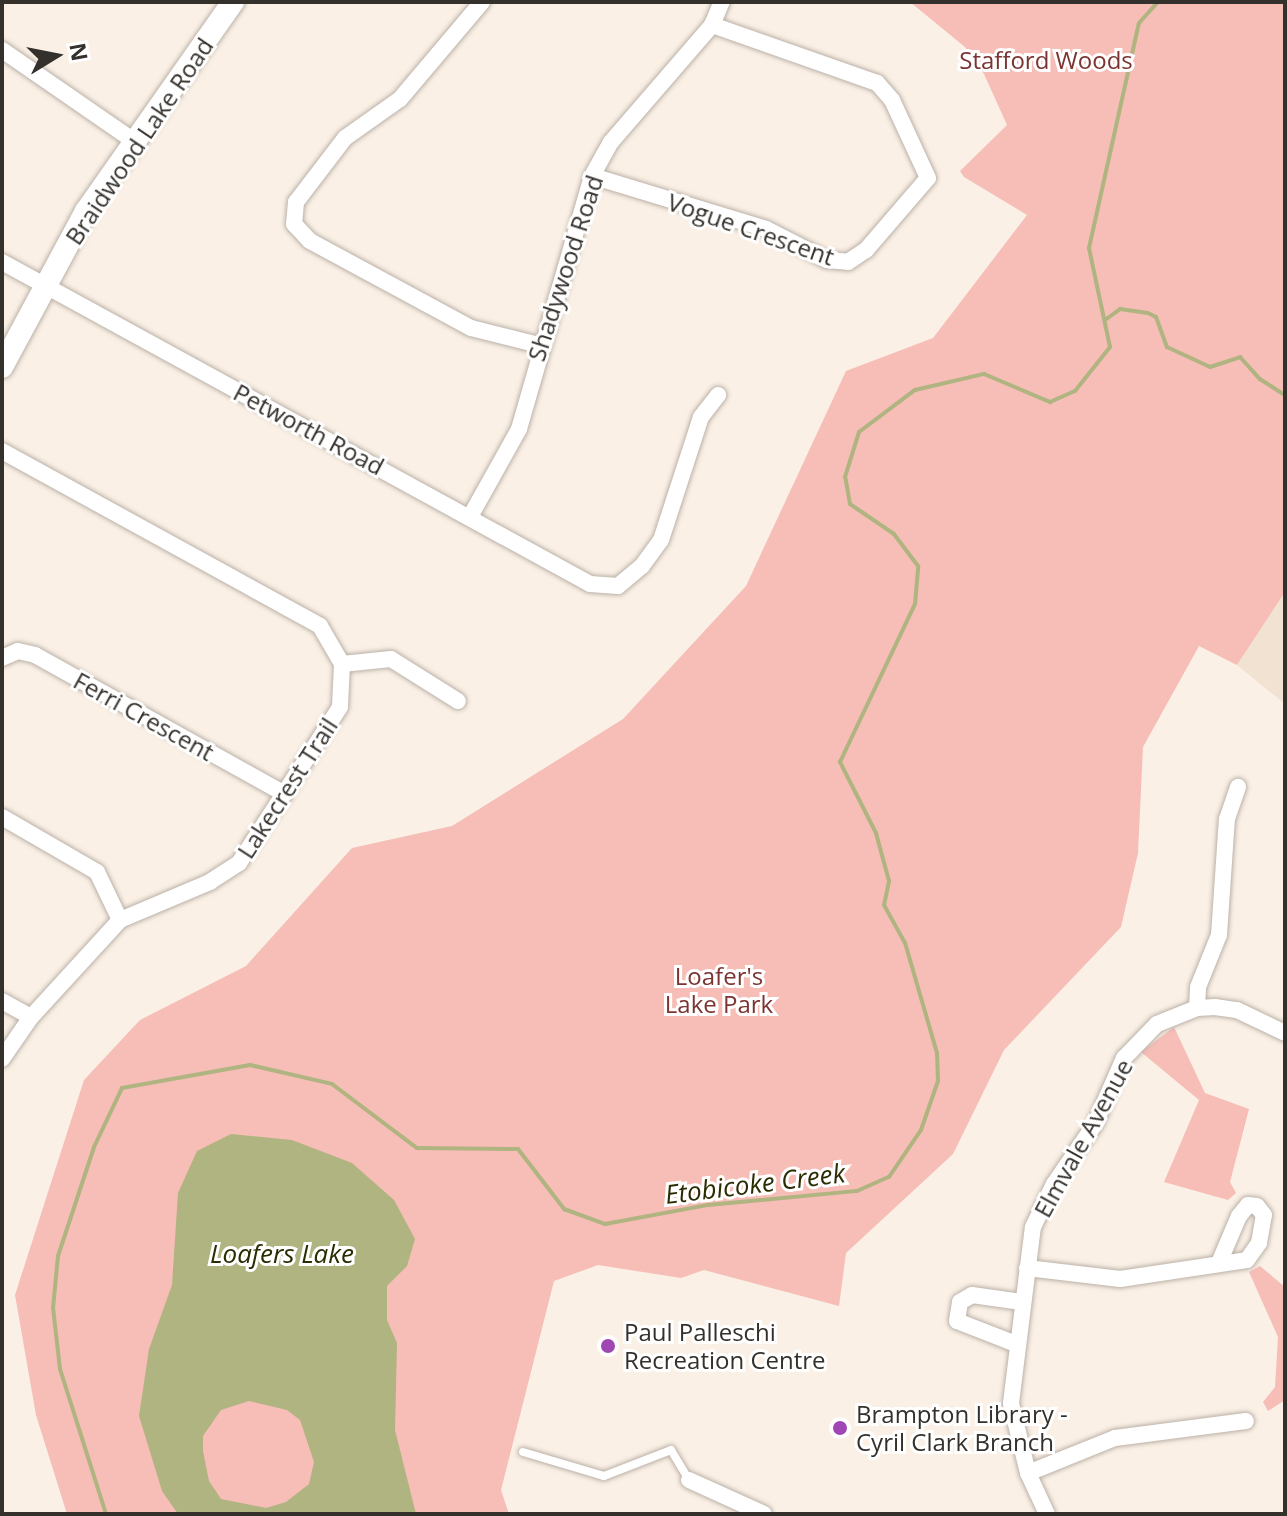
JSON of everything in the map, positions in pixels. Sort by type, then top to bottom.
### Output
[{"type":"street","name":"Braidwood Lake Road","points":[[2,367],[86,211],[233,2]]},
{"type":"street","points":[[482,2],[400,99],[345,138],[296,202],[294,224],[310,241],[471,328],[539,345]]},
{"type":"street","name":"Shadywood Road","points":[[471,515],[519,429],[539,345],[592,176],[611,142],[712,25],[722,2]]},
{"type":"street","name":"Vogue Crescent","points":[[592,176],[766,229],[827,260],[848,262],[866,250],[928,178],[892,100],[877,83],[712,25]]},
{"type":"street","points":[[2,50],[134,141]]},
{"type":"street","name":"Petworth Road","points":[[2,262],[471,515],[590,584],[618,586],[661,540],[701,417],[718,395]]},
{"type":"street","points":[[2,451],[320,626],[342,664],[391,659],[458,701]]},
{"type":"street","name":"Ferri Crescent","points":[[2,658],[18,651],[35,655],[285,794]]},
{"type":"street","name":"Lakecrest Trail","points":[[2,1059],[31,1017],[120,920],[210,882],[239,863],[340,707],[342,664]]},
{"type":"street","points":[[1197,1008],[1198,987],[1219,935],[1227,819],[1238,787]]},
{"type":"street","points":[[2,817],[97,872],[120,920]]},
{"type":"street","points":[[2,1001],[31,1017]]},
{"type":"street","name":"Elmvale Avenue","points":[[1047,1514],[1028,1473],[1011,1403],[1033,1227],[1054,1184],[1095,1124],[1124,1058],[1157,1024],[1197,1008],[1237,1010],[1285,1033]]},
{"type":"street","points":[[1027,1268],[1120,1279],[1219,1263]]},
{"type":"street","points":[[1016,1344],[957,1321],[960,1302],[972,1295],[1022,1302]]},
{"type":"street","points":[[1028,1473],[1115,1438],[1246,1421]]},
{"type":"street","points":[[689,1480],[764,1514]]},
{"type":"lane","points":[[523,1452],[604,1476],[671,1450],[689,1480]]},
{"type":"shaded area","points":[[1285,592],[1285,704],[1237,665]]},
{"type":"green space","name":"Loafer's Lake Park","points":[[910,2],[1285,2],[1285,592],[1237,665],[1199,646],[1143,747],[1138,853],[1121,927],[1004,1050],[953,1154],[846,1253],[839,1306],[704,1270],[681,1278],[598,1265],[554,1281],[501,1490],[509,1514],[67,1514],[36,1415],[15,1295],[84,1080],[140,1020],[246,966],[352,848],[452,826],[623,719],[746,586],[846,371],[933,338],[1027,215],[964,177],[960,171],[1007,125],[984,74],[965,47]]},
{"type":"green space","points":[[1174,1027],[1205,1093],[1249,1109],[1230,1182],[1236,1193],[1228,1200],[1164,1182],[1199,1100],[1141,1052]]},
{"type":"green space","points":[[1260,1266],[1285,1287],[1285,1400],[1268,1411],[1263,1402],[1275,1387],[1278,1337],[1249,1272]]},
{"type":"water","name":"Loafers Lake","points":[[231,1134],[292,1140],[352,1163],[394,1200],[415,1239],[407,1266],[387,1286],[387,1320],[397,1343],[395,1430],[416,1514],[178,1514],[162,1491],[139,1416],[149,1349],[172,1285],[178,1193],[197,1151]],"holes":[[[249,1401],[287,1410],[300,1420],[314,1462],[309,1484],[286,1502],[266,1508],[221,1499],[209,1481],[203,1451],[203,1436],[221,1410]]]},
{"type":"waterway","name":"Etobicoke Creek","points":[[106,1514],[60,1369],[53,1308],[58,1256],[94,1147],[122,1088],[250,1065],[332,1084],[417,1148],[518,1149],[564,1209],[605,1224],[708,1205],[857,1191],[889,1177],[921,1130],[938,1081],[937,1053],[905,943],[884,905],[889,881],[876,833],[840,762],[915,604],[918,566],[894,534],[850,504],[845,477],[859,432],[915,390],[984,374],[1050,402],[1075,391],[1110,347],[1089,248],[1139,23],[1158,2]]},
{"type":"waterway","points":[[1105,320],[1120,309],[1148,313],[1156,317],[1167,347],[1210,367],[1240,357],[1260,379],[1285,395]]},
{"type":"place","name":"Paul Palleschi Recreation Centre","points":[[608,1346]]},
{"type":"place","name":"Brampton Library - Cyril Clark Branch","points":[[840,1428]]},
{"type":"park label","name":"Stafford Woods","points":[[1046,60]]}]
